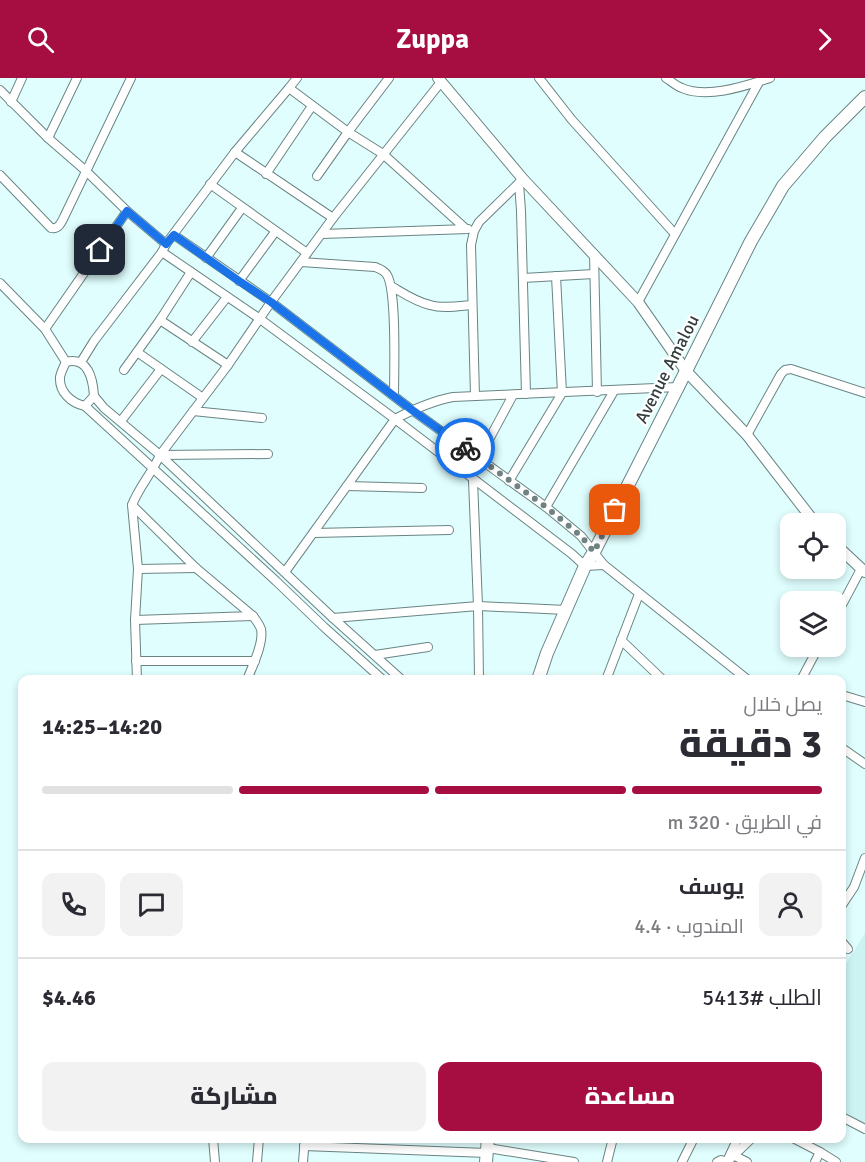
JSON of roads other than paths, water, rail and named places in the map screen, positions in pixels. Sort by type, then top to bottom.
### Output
[{"type":"main road","name":"Avenue Amalou","points":[[540,675],[585,566],[751,241],[783,186],[825,137],[865,97]]},
{"type":"street","points":[[11,102],[22,78]]},
{"type":"street","points":[[48,138],[77,78]]},
{"type":"street","points":[[0,175],[51,228],[58,228],[131,78]]},
{"type":"street","points":[[81,362],[210,184],[297,78]]},
{"type":"street","points":[[317,176],[389,78]]},
{"type":"street","points":[[539,78],[572,120],[675,234]]},
{"type":"street","points":[[666,78],[682,89],[714,92],[770,78]]},
{"type":"street","points":[[137,675],[135,621],[138,568],[132,505],[144,481],[160,455],[228,365],[307,253],[440,80],[521,181],[638,302],[686,371],[747,435],[807,513]]},
{"type":"street","points":[[638,302],[759,82]]},
{"type":"street","points":[[289,88],[348,132],[383,154],[470,230],[475,396]]},
{"type":"street","points":[[0,90],[191,272],[260,319],[395,419],[585,566],[604,565]]},
{"type":"street","points":[[266,174],[312,106]]},
{"type":"street","points":[[235,152],[333,218]]},
{"type":"street","points":[[322,234],[470,230],[521,181]]},
{"type":"street","points":[[521,181],[526,394]]},
{"type":"street","points":[[210,184],[307,253]]},
{"type":"street","points":[[206,258],[242,208]]},
{"type":"street","points":[[45,329],[127,211]]},
{"type":"street","points":[[239,281],[275,232]]},
{"type":"street","points":[[174,235],[271,302],[412,410],[546,507],[581,536],[604,565],[742,675]]},
{"type":"street","points":[[594,254],[597,392]]},
{"type":"street","points":[[301,262],[375,267],[382,269],[387,275],[391,286],[394,396]]},
{"type":"street","points":[[124,370],[191,272]]},
{"type":"street","points":[[523,278],[594,274]]},
{"type":"street","points":[[509,481],[562,393],[556,276]]},
{"type":"street","points":[[0,283],[45,329],[66,362]]},
{"type":"street","points":[[391,286],[431,306],[472,305]]},
{"type":"street","points":[[192,342],[227,297]]},
{"type":"street","points":[[160,320],[228,365]]},
{"type":"street","points":[[137,352],[203,398]]},
{"type":"street","points":[[66,362],[73,360],[81,362],[94,382],[94,396],[104,408],[160,455],[396,675]]},
{"type":"street","points":[[66,362],[60,377],[66,396],[77,404],[85,405],[377,675]]},
{"type":"street","points":[[121,421],[161,369]]},
{"type":"street","points":[[747,435],[785,370],[791,369],[865,393]]},
{"type":"street","points":[[285,572],[395,419],[412,410],[438,400],[475,396],[678,387]]},
{"type":"street","points":[[546,507],[614,391]]},
{"type":"street","points":[[479,458],[513,395]]},
{"type":"street","points":[[85,405],[94,396]]},
{"type":"street","points":[[193,411],[262,418]]},
{"type":"street","points":[[160,455],[268,454]]},
{"type":"street","points":[[473,480],[479,675]]},
{"type":"street","points":[[347,486],[422,488]]},
{"type":"street","points":[[132,505],[196,568],[253,616],[258,623],[261,635],[249,675]]},
{"type":"street","points":[[314,532],[449,530]]},
{"type":"street","points":[[846,555],[863,571],[846,599]]},
{"type":"street","points":[[138,568],[196,568]]},
{"type":"street","points":[[608,675],[639,594]]},
{"type":"street","points":[[333,618],[478,606],[566,610]]},
{"type":"street","points":[[135,621],[253,616]]},
{"type":"street","points":[[621,640],[658,675]]},
{"type":"street","points":[[375,656],[428,647]]},
{"type":"street","points":[[804,675],[813,657]]},
{"type":"street","points":[[136,661],[255,661]]},
{"type":"street","points":[[846,696],[865,702]]},
{"type":"street","points":[[846,751],[865,764]]},
{"type":"street","points":[[846,899],[854,887],[865,858]]},
{"type":"street","points":[[846,1119],[865,1129]]},
{"type":"street","points":[[213,1143],[215,1162]]},
{"type":"street","points":[[257,1162],[259,1143]]},
{"type":"street","points":[[303,1162],[305,1143]]},
{"type":"street","points":[[328,1143],[487,1150],[574,1162]]},
{"type":"street","points":[[607,1162],[612,1143]]},
{"type":"street","points":[[682,1162],[689,1143]]},
{"type":"street","points":[[736,1143],[727,1162],[747,1143]]},
{"type":"street","points":[[803,1143],[836,1162]]},
{"type":"street","points":[[814,1162],[820,1152]]},
{"type":"street","points":[[735,1156],[747,1162]]},
{"type":"street","points":[[717,1162],[721,1160],[727,1162]]}]
